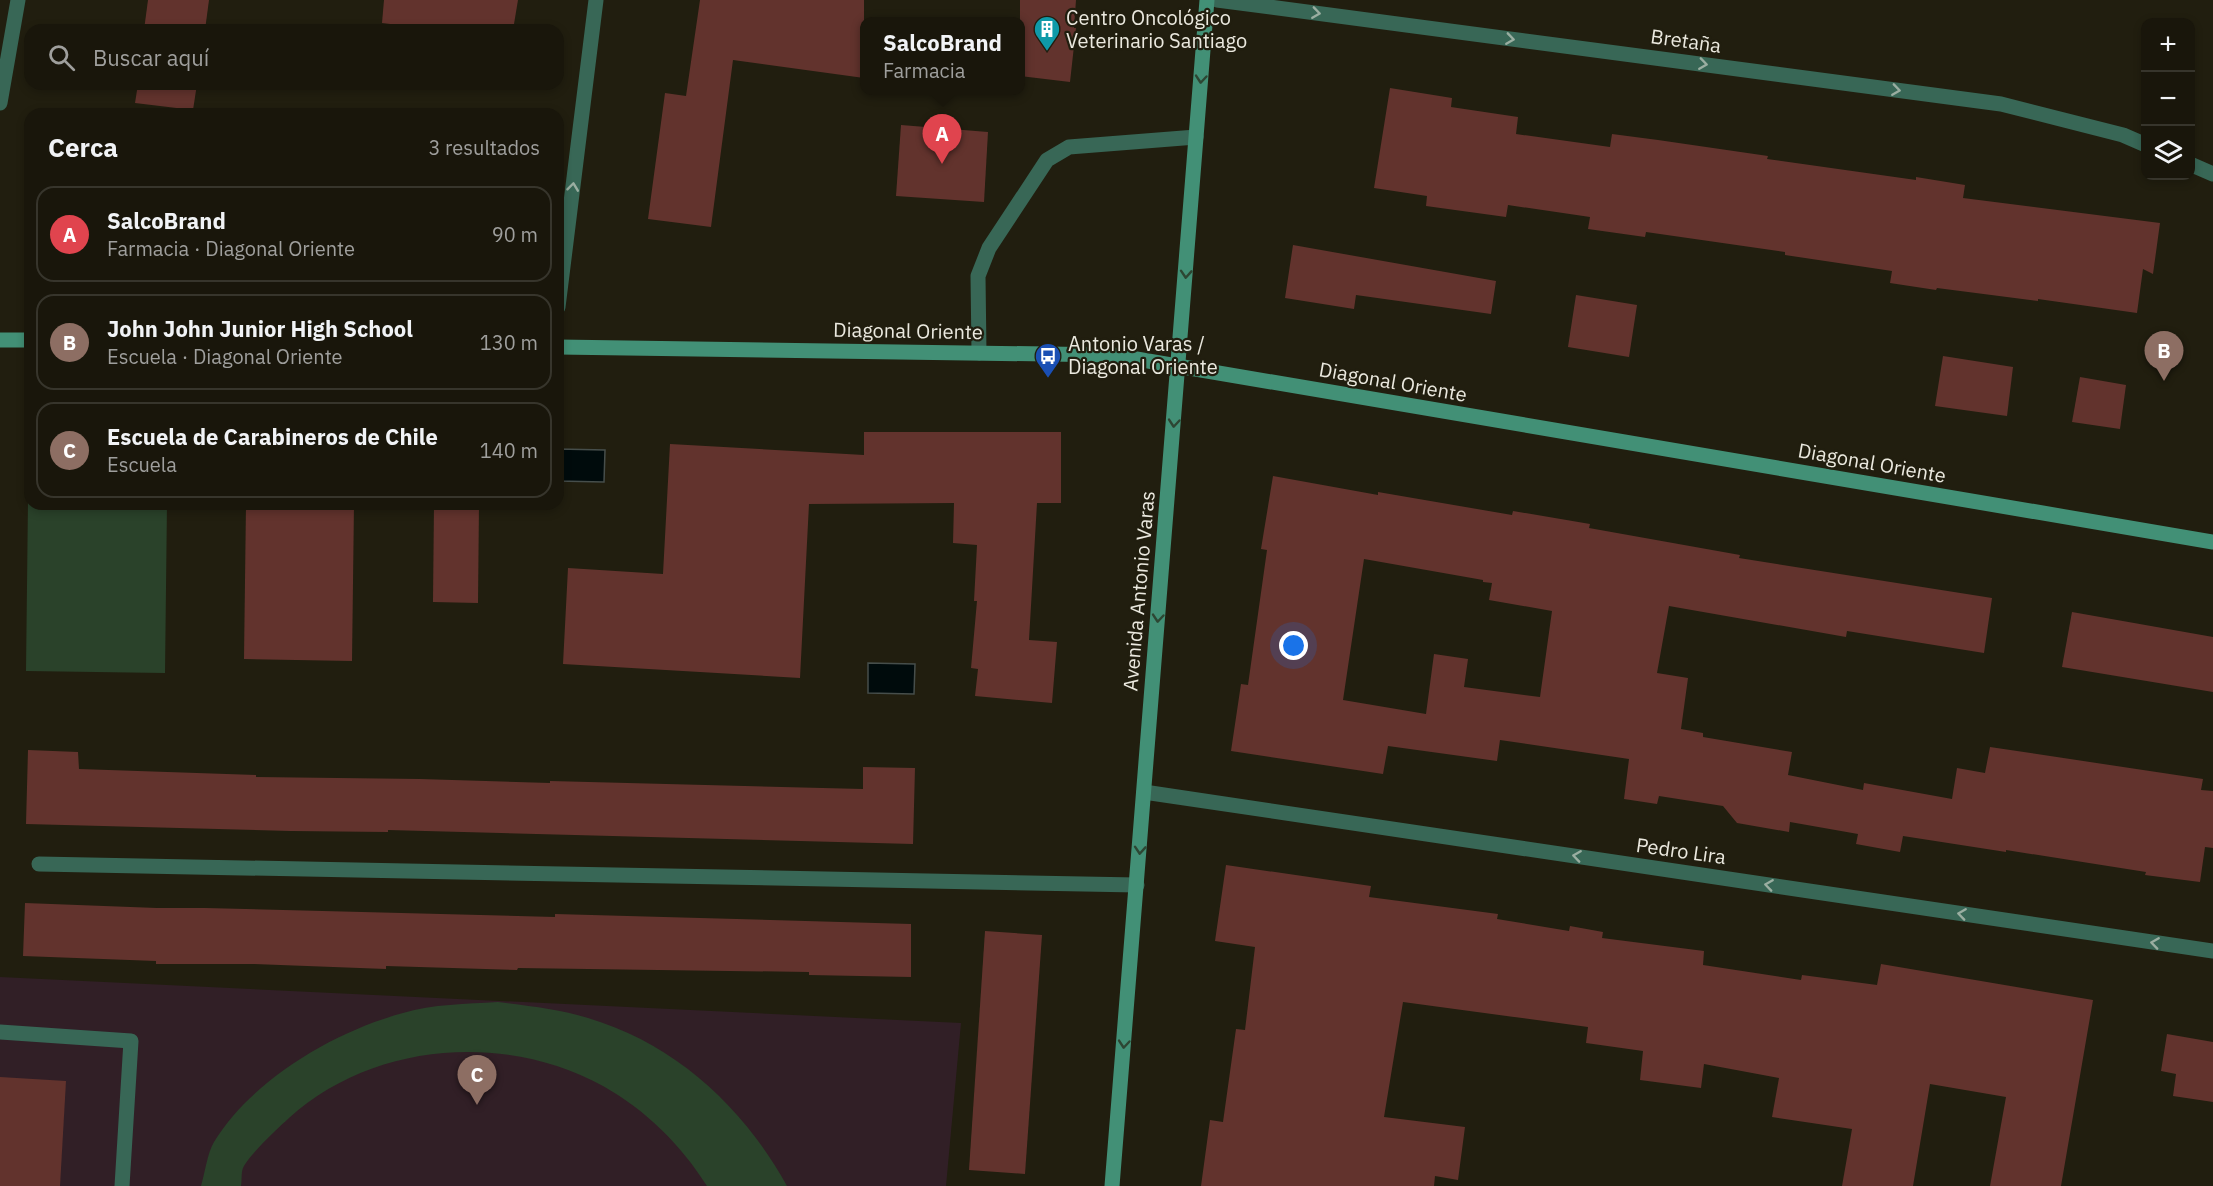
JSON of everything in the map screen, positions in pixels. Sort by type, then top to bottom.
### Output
[{"type":"main road","name":"Avenida Antonio Varas","points":[[1112,1186],[1207,0]]},
{"type":"main road","points":[[0,340],[24,340]]},
{"type":"main road","name":"Diagonal Oriente","points":[[564,347],[1090,354],[1179,365],[2213,542]]},
{"type":"street","points":[[0,104],[18,0]]},
{"type":"street","points":[[564,259],[596,0]]},
{"type":"street","name":"Bretaña","points":[[1217,0],[2001,104],[2123,135],[2141,143]]},
{"type":"street","points":[[979,352],[978,276],[989,248],[1047,160],[1069,147],[1196,137]]},
{"type":"street","points":[[2195,166],[2213,174]]},
{"type":"street","name":"Pedro Lira","points":[[1144,792],[2213,951]]},
{"type":"street","points":[[39,864],[1137,885]]},
{"type":"street","points":[[0,1032],[131,1041],[122,1186]]},
{"type":"shaded area","points":[[564,449],[605,450],[604,482],[564,481]]},
{"type":"shaded area","points":[[868,663],[915,664],[914,694],[868,693]]},
{"type":"shaded area","points":[[0,977],[961,1023],[946,1186],[0,1186]]},
{"type":"green space","points":[[28,510],[167,510],[165,673],[26,671]]},
{"type":"green space","points":[[498,1002],[555,1010],[588,1018],[620,1029],[650,1044],[704,1082],[728,1105],[770,1157],[787,1186],[707,1186],[686,1156],[648,1117],[603,1086],[565,1069],[524,1058],[483,1052],[441,1053],[399,1060],[360,1073],[323,1093],[278,1128],[246,1162],[242,1170],[241,1186],[201,1186],[214,1142],[230,1119],[250,1098],[296,1061],[349,1032],[403,1013],[438,1006]]},
{"type":"building","points":[[148,0],[209,0],[206,24],[145,24]]},
{"type":"building","points":[[384,0],[518,0],[514,24],[382,23]]},
{"type":"building","points":[[700,0],[864,0],[864,17],[860,17],[860,77],[733,60],[711,227],[648,219],[665,93],[686,96]]},
{"type":"building","name":"Centro Oncológico Veterinario Santiago","points":[[1020,0],[1076,0],[1074,28],[1076,28],[1070,82],[1025,77],[1025,17],[1020,17]]},
{"type":"building","points":[[1390,88],[1452,98],[1451,107],[1518,117],[1516,134],[1610,147],[1612,134],[1658,140],[1768,156],[1767,159],[1965,185],[1963,198],[2160,223],[2153,274],[2143,269],[2137,313],[2038,299],[2038,301],[1937,288],[1936,290],[1890,283],[1892,271],[1785,255],[1785,252],[1646,232],[1645,237],[1588,229],[1590,217],[1508,205],[1506,217],[1426,206],[1427,196],[1374,188]]},
{"type":"building","points":[[137,90],[196,90],[193,108],[135,103]]},
{"type":"building","points":[[901,125],[988,132],[984,202],[896,196]]},
{"type":"building","points":[[1293,245],[1496,281],[1491,314],[1356,295],[1354,309],[1285,298]]},
{"type":"building","points":[[1576,295],[1637,305],[1629,357],[1568,347]]},
{"type":"building","points":[[1943,356],[2013,367],[2007,416],[1935,406]]},
{"type":"building","points":[[2080,377],[2126,385],[2120,429],[2072,422]]},
{"type":"building","points":[[864,432],[1061,432],[1061,503],[1037,503],[1029,640],[1057,642],[1052,703],[975,696],[978,669],[971,668],[977,601],[974,601],[977,545],[953,543],[954,503],[809,504],[800,678],[563,664],[568,568],[663,574],[670,444],[864,455]]},
{"type":"building","points":[[1273,476],[1378,495],[1378,492],[1512,515],[1513,511],[1590,524],[1589,528],[1740,555],[1739,558],[1992,598],[1984,653],[1847,631],[1846,637],[1669,606],[1657,673],[1688,678],[1681,729],[1703,733],[1703,737],[1792,752],[1788,775],[1863,790],[1864,783],[1952,799],[1957,768],[1985,773],[1990,747],[2203,779],[2201,790],[2213,791],[2213,848],[2205,847],[2200,882],[2145,875],[2146,872],[2006,850],[2006,852],[1903,836],[1900,852],[1856,844],[1858,834],[1790,822],[1789,832],[1737,823],[1723,806],[1659,796],[1657,804],[1624,799],[1629,759],[1500,740],[1497,761],[1388,746],[1383,774],[1231,751],[1241,684],[1248,685],[1267,550],[1261,549]],"holes":[[[1364,559],[1483,580],[1483,582],[1492,583],[1489,600],[1552,611],[1540,697],[1464,687],[1468,659],[1434,654],[1426,714],[1343,700]]]},
{"type":"building","points":[[246,510],[354,510],[352,661],[244,659]]},
{"type":"building","points":[[434,510],[479,510],[478,603],[433,602]]},
{"type":"building","points":[[2072,612],[2213,637],[2213,692],[2062,667]]},
{"type":"building","points":[[28,750],[78,752],[79,769],[256,775],[256,777],[550,783],[550,781],[863,789],[863,767],[915,768],[913,844],[388,830],[388,832],[291,831],[26,824]]},
{"type":"building","points":[[1226,865],[1371,886],[1369,897],[1498,914],[1497,919],[1569,931],[1570,926],[1603,932],[1602,938],[1704,951],[1703,965],[1801,980],[1802,975],[1877,985],[1881,964],[2093,1000],[2061,1186],[1990,1186],[2006,1097],[1930,1084],[1913,1186],[1842,1186],[1852,1129],[1772,1117],[1779,1078],[1704,1064],[1701,1088],[1640,1080],[1643,1051],[1586,1043],[1588,1027],[1403,1002],[1384,1117],[1465,1127],[1458,1180],[1435,1176],[1434,1186],[1201,1186],[1210,1120],[1223,1122],[1236,1029],[1245,1030],[1255,947],[1215,941]]},
{"type":"building","points":[[25,903],[157,908],[555,917],[555,914],[911,924],[911,977],[809,975],[809,972],[518,968],[517,970],[386,966],[386,969],[254,964],[156,964],[156,961],[23,956]]},
{"type":"building","points":[[985,931],[1042,935],[1025,1174],[969,1170]]},
{"type":"building","points":[[2167,1034],[2213,1042],[2213,1102],[2173,1096],[2176,1074],[2161,1071]]},
{"type":"building","points":[[0,1077],[66,1081],[60,1186],[0,1186]]},
{"type":"place","name":"Centro Oncológico Veterinario Santiago","points":[[1047,52]]},
{"type":"place","name":"SalcoBrand","points":[[942,164]]},
{"type":"place","name":"Antonio Varas / Diagonal Oriente","points":[[1048,379]]},
{"type":"place","name":"John John Junior High School","points":[[2164,381]]},
{"type":"place","name":"Escuela de Carabineros de Chile","points":[[477,1105]]}]
